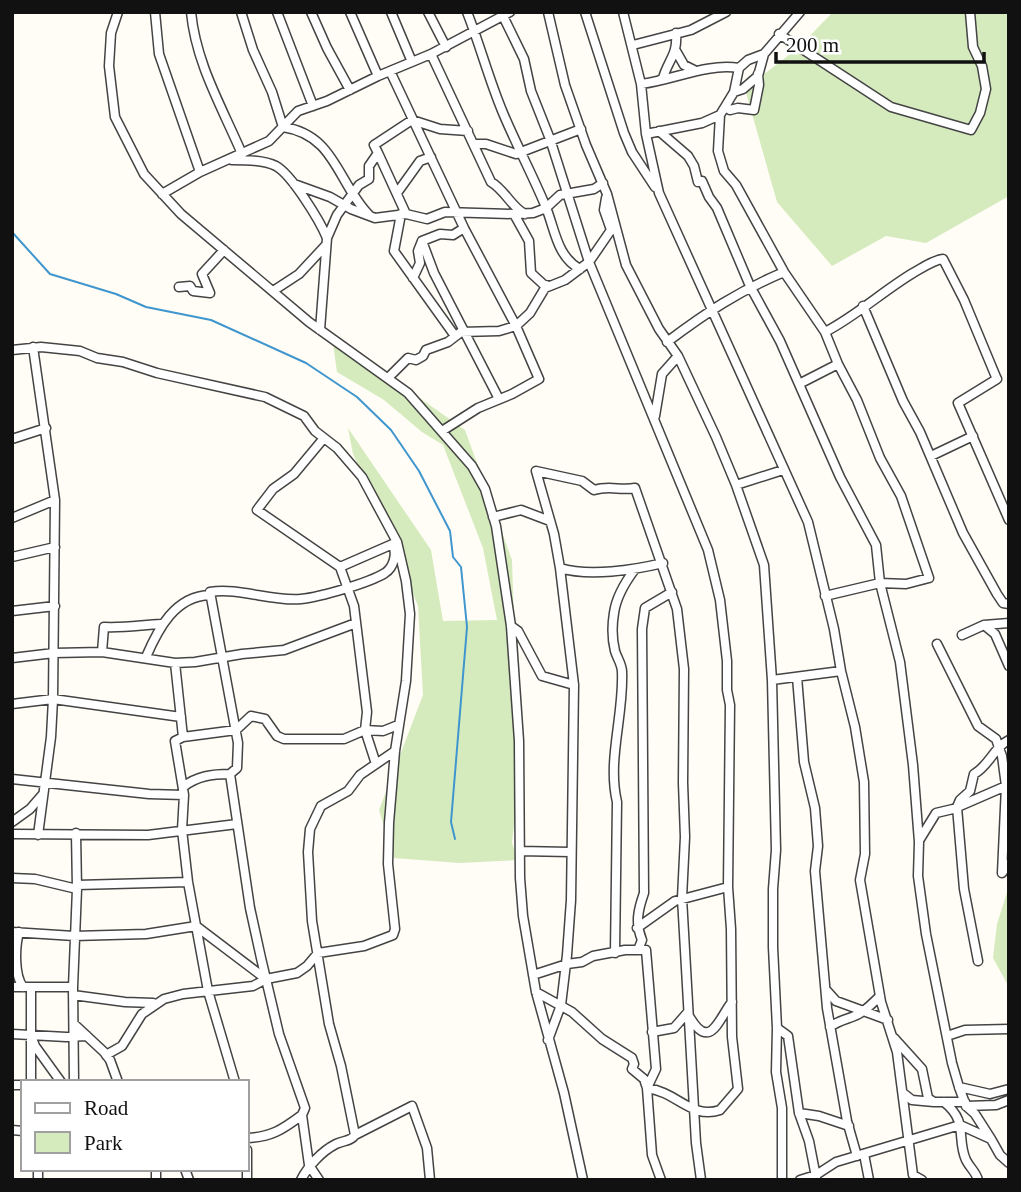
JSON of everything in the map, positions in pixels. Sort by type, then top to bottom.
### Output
[{"type":"street","points":[[118,12],[112,28],[109,65],[115,117],[144,174],[183,215],[320,330],[408,393],[472,466],[485,489],[494,517],[512,626],[519,741],[523,916],[536,992],[564,1093],[583,1180]]},
{"type":"street","points":[[155,12],[159,54],[200,172]]},
{"type":"street","points":[[191,12],[209,85],[242,153]]},
{"type":"street","points":[[241,12],[283,127]]},
{"type":"street","points":[[277,12],[313,106]]},
{"type":"street","points":[[311,12],[350,90]]},
{"type":"street","points":[[349,12],[378,76]]},
{"type":"street","points":[[391,12],[411,62]]},
{"type":"street","points":[[428,12],[446,47]]},
{"type":"street","points":[[467,12],[485,70],[546,208],[555,238],[570,262],[580,269]]},
{"type":"street","points":[[548,12],[565,85],[607,194],[626,265],[667,342],[678,355],[736,485],[764,565],[772,680],[776,850],[773,947],[776,1072],[782,1108],[782,1180]]},
{"type":"street","points":[[585,12],[632,152],[659,193],[808,523],[855,727],[864,782],[865,854],[860,880],[880,996],[893,1038],[903,1093],[912,1175],[922,1180]]},
{"type":"street","points":[[623,12],[641,84],[646,134],[659,193]]},
{"type":"street","points":[[633,45],[691,30],[726,12]]},
{"type":"street","points":[[734,92],[743,89],[758,76],[764,54],[800,12]]},
{"type":"street","points":[[779,34],[891,107],[971,130],[980,113],[986,89],[982,66],[973,47],[970,12]]},
{"type":"street","points":[[162,194],[200,172],[269,141],[298,111],[446,47],[507,13],[589,262],[708,550],[720,600],[730,705],[728,887],[732,1037],[738,1089],[720,1110],[711,1114],[694,1111],[677,1098],[647,1088]]},
{"type":"street","points":[[676,33],[676,51],[684,65],[696,71]]},
{"type":"street","points":[[659,82],[676,51]]},
{"type":"street","points":[[431,54],[491,182],[502,188],[520,212],[525,214]]},
{"type":"street","points":[[764,54],[748,60],[739,68],[734,92],[722,111],[718,151],[724,171],[736,185],[784,272],[825,332],[857,400],[880,458],[901,496],[929,578],[906,584],[880,583],[825,596]]},
{"type":"street","points":[[641,84],[659,82],[696,71],[727,66],[739,68]]},
{"type":"street","points":[[390,71],[464,228],[516,326],[540,379],[478,408],[442,431]]},
{"type":"street","points":[[646,134],[702,123],[722,111],[755,109],[758,71]]},
{"type":"street","points":[[412,120],[440,129],[468,131]]},
{"type":"street","points":[[412,120],[374,145],[404,214],[393,249],[455,336]]},
{"type":"street","points":[[283,127],[305,132],[326,148],[354,195],[371,216]]},
{"type":"street","points":[[475,144],[486,144],[520,153],[581,129]]},
{"type":"street","points":[[659,131],[688,156],[698,182],[702,181],[717,208],[750,286],[780,341],[840,477],[876,545],[880,583],[900,662],[913,765],[919,842],[918,876],[947,1037],[965,1104],[975,1114],[1000,1155],[1009,1163]]},
{"type":"street","points":[[320,330],[326,242],[332,222],[359,185],[369,179],[369,166],[378,153]]},
{"type":"street","points":[[397,193],[420,161],[431,157]]},
{"type":"street","points":[[227,160],[246,160],[275,166],[294,184],[322,226],[326,242]]},
{"type":"street","points":[[294,184],[380,219],[404,214],[427,219],[439,212],[525,214],[546,208],[560,195],[594,189],[603,183]]},
{"type":"street","points":[[388,378],[408,358],[416,360],[424,356],[426,350],[448,342],[465,331],[484,332],[516,326],[530,313],[545,288],[565,280],[589,262],[611,230],[604,209],[607,194]]},
{"type":"street","points":[[513,215],[529,241],[531,273],[549,286]]},
{"type":"street","points":[[413,278],[420,263],[418,251],[422,241],[440,234],[453,235],[464,228]]},
{"type":"street","points":[[422,241],[434,273],[499,400]]},
{"type":"street","points":[[273,291],[299,274],[326,242]]},
{"type":"street","points":[[179,287],[190,286],[193,290],[210,293],[202,274],[224,250]]},
{"type":"street","points":[[825,332],[916,271],[943,259],[964,300],[997,379],[958,403],[1009,520]]},
{"type":"street","points":[[667,342],[711,309],[750,286],[784,272]]},
{"type":"street","points":[[863,306],[963,533],[1003,603],[1009,604]]},
{"type":"street","points":[[33,347],[47,428],[55,500],[53,699],[51,737],[38,835]]},
{"type":"street","points":[[12,350],[33,347],[80,351],[97,358],[265,397],[304,416],[315,431],[337,448],[362,477],[395,543],[406,581],[410,614],[404,692],[395,751],[388,864],[395,929],[388,937],[364,946],[318,953],[297,973],[266,979],[253,985],[183,994],[157,1003],[142,1014],[122,1046],[106,1055]]},
{"type":"street","points":[[655,419],[662,374],[678,355]]},
{"type":"street","points":[[799,384],[838,364]]},
{"type":"street","points":[[12,439],[47,428]]},
{"type":"street","points":[[930,456],[973,436]]},
{"type":"street","points":[[324,438],[294,474],[273,489],[257,510],[340,567],[349,586],[367,712],[365,730],[376,764]]},
{"type":"street","points":[[736,485],[783,470]]},
{"type":"street","points":[[548,1040],[561,1005],[571,900],[574,685],[560,568],[536,471],[582,481],[594,491],[609,486],[625,490],[634,487],[677,609],[684,669],[685,836],[682,898],[696,1143],[701,1180]]},
{"type":"street","points":[[12,518],[55,500]]},
{"type":"street","points":[[494,517],[521,510],[550,521]]},
{"type":"street","points":[[340,567],[395,543]]},
{"type":"street","points":[[12,779],[149,794],[183,791],[194,779],[230,774],[237,768],[236,730],[211,591],[301,599],[349,586],[386,572],[396,554],[395,543]]},
{"type":"street","points":[[12,557],[55,547]]},
{"type":"street","points":[[560,568],[572,572],[635,569],[663,563]]},
{"type":"street","points":[[615,953],[617,802],[613,785],[622,706],[622,667],[615,652],[614,609],[625,582],[635,569]]},
{"type":"street","points":[[638,950],[642,940],[637,928],[638,909],[644,893],[642,620],[645,608],[672,592]]},
{"type":"street","points":[[146,657],[161,624],[192,596],[210,595]]},
{"type":"street","points":[[12,611],[55,606]]},
{"type":"street","points":[[12,657],[102,652],[175,663],[284,650],[356,623]]},
{"type":"street","points":[[961,635],[984,625],[1009,623]]},
{"type":"street","points":[[102,652],[104,627],[133,628],[138,625],[161,624]]},
{"type":"street","points":[[984,625],[995,634],[1009,666]]},
{"type":"street","points":[[512,626],[518,631],[541,676],[574,685]]},
{"type":"street","points":[[937,644],[978,726],[996,739],[999,748],[1006,786],[1002,873],[1009,863]]},
{"type":"street","points":[[175,663],[183,737]]},
{"type":"street","points":[[772,680],[841,671]]},
{"type":"street","points":[[797,677],[804,762],[815,808],[818,846],[815,871],[830,1027],[849,1126],[869,1180]]},
{"type":"street","points":[[12,704],[53,699],[181,717]]},
{"type":"street","points":[[235,1080],[208,991],[188,882],[182,830],[183,791],[175,745],[177,739],[236,730],[251,716],[265,719],[277,736],[284,739],[344,739],[365,730],[383,731],[398,725]]},
{"type":"street","points":[[978,961],[964,889],[957,807],[970,791],[974,774],[1009,740]]},
{"type":"street","points":[[355,1135],[341,1066],[329,1024],[312,921],[308,852],[310,830],[321,806],[348,791],[360,775],[395,751]]},
{"type":"street","points":[[230,774],[250,908],[279,1034],[305,1108],[302,1115],[309,1165],[320,1180]]},
{"type":"street","points":[[919,842],[936,813],[1006,786]]},
{"type":"street","points":[[12,822],[43,794]]},
{"type":"street","points":[[12,834],[148,835],[237,824]]},
{"type":"street","points":[[74,1080],[76,833]]},
{"type":"street","points":[[520,851],[570,852]]},
{"type":"street","points":[[12,878],[35,879],[77,887],[188,882]]},
{"type":"street","points":[[637,928],[682,898],[728,887]]},
{"type":"street","points":[[27,987],[19,982],[15,932],[74,936],[146,934],[196,926],[266,979]]},
{"type":"street","points":[[533,975],[566,964],[644,949],[656,1069],[647,1088]]},
{"type":"street","points":[[12,987],[73,991],[125,1002],[157,1003]]},
{"type":"street","points":[[27,987],[31,1080]]},
{"type":"street","points":[[827,991],[836,1001],[888,1020]]},
{"type":"street","points":[[536,992],[572,1012],[602,1039],[632,1058],[632,1069],[644,1079],[647,1088],[652,1155],[661,1180]]},
{"type":"street","points":[[830,1027],[838,1021],[863,1012],[880,996]]},
{"type":"street","points":[[688,1013],[696,1028],[711,1032],[732,1002]]},
{"type":"street","points":[[652,1032],[674,1028],[688,1013]]},
{"type":"street","points":[[74,1024],[110,1060],[116,1079]]},
{"type":"street","points":[[777,1028],[788,1036],[799,1113],[816,1177]]},
{"type":"street","points":[[947,1037],[965,1030],[1009,1029]]},
{"type":"street","points":[[12,1034],[87,1036]]},
{"type":"street","points":[[31,1034],[34,1046],[60,1080]]},
{"type":"street","points":[[893,1038],[922,1069],[928,1098],[933,1102]]},
{"type":"street","points":[[959,1087],[989,1094],[1009,1089]]},
{"type":"street","points":[[903,1093],[912,1100],[933,1102],[996,1105],[1009,1100]]},
{"type":"street","points":[[943,1102],[952,1109],[960,1125],[965,1159],[978,1176],[978,1180]]},
{"type":"street","points":[[301,1180],[309,1165],[334,1145],[351,1140],[355,1135],[412,1106],[427,1147],[430,1180]]},
{"type":"street","points":[[799,1113],[819,1116],[849,1126]]},
{"type":"street","points":[[248,1138],[273,1134],[302,1115]]},
{"type":"street","points":[[800,1180],[816,1177],[829,1165],[960,1125],[991,1139]]},
{"type":"green space","points":[[833,12],[1007,12],[1009,196],[926,243],[886,236],[832,266],[777,202],[745,89],[798,48]]},
{"type":"green space","points":[[333,344],[349,348],[465,430],[512,560],[519,779],[512,843],[518,860],[459,863],[394,858],[379,810],[423,695],[418,606],[380,510],[353,454],[348,428],[431,550],[443,621],[497,620],[483,548],[443,445],[422,432],[384,400],[337,372]]},
{"type":"green space","points":[[1009,886],[1009,987],[993,958],[997,924]]},
{"type":"waterway","points":[[12,232],[50,274],[116,294],[146,307],[211,320],[306,363],[357,397],[391,430],[419,471],[450,531],[453,557],[461,567],[467,627],[451,822],[455,839]]}]
